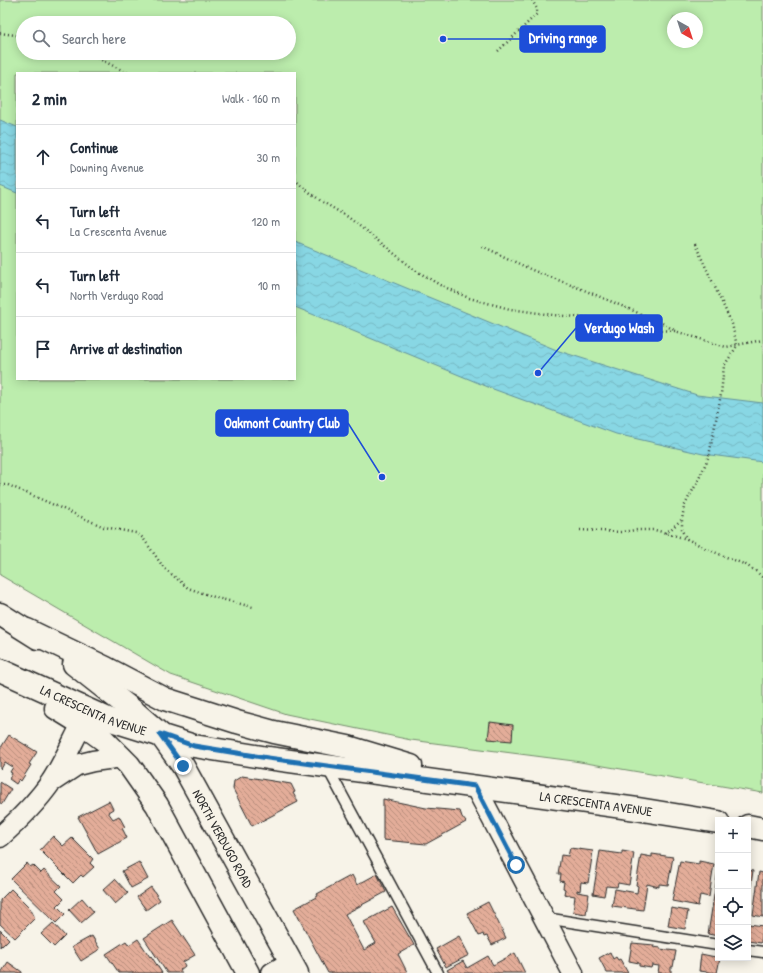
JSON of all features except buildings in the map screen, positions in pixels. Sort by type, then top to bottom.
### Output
[{"type":"main road","name":"NORTH VERDUGO ROAD","points":[[0,614],[26,630],[90,675],[160,734],[190,778],[294,968]]},
{"type":"main road","name":"LA CRESCENTA AVENUE","points":[[26,630],[165,699],[259,728],[348,747],[475,786]]},
{"type":"main road","name":"LA CRESCENTA AVENUE","points":[[0,671],[108,719],[160,734],[194,746],[715,822]]},
{"type":"main road","points":[[0,671],[104,740],[129,765],[157,805],[248,973]]},
{"type":"main road","points":[[751,827],[763,829]]},
{"type":"street","points":[[0,837],[12,826],[51,782],[82,724]]},
{"type":"street","points":[[51,782],[77,765],[93,761],[122,758]]},
{"type":"street","points":[[475,786],[573,973]]},
{"type":"street","points":[[272,973],[294,968]]},
{"type":"lane","points":[[326,766],[438,973]]},
{"type":"lane","points":[[544,918],[715,945]]},
{"type":"lane","points":[[751,950],[763,952]]},
{"type":"path","points":[[498,51],[537,14],[537,9],[532,0]]},
{"type":"path","points":[[0,33],[16,35]]},
{"type":"path","points":[[101,60],[126,72]]},
{"type":"path","points":[[296,180],[321,201],[348,217],[415,270],[440,285],[469,298],[510,309],[589,318],[660,330],[675,331],[726,347],[763,340]]},
{"type":"path","points":[[687,539],[682,531],[682,520],[686,502],[697,483],[709,456],[721,394],[724,366],[737,346],[731,322],[695,244]]},
{"type":"path","points":[[482,246],[532,270],[662,322],[675,331]]},
{"type":"path","points":[[0,485],[8,485],[104,526],[136,533],[143,538],[164,568],[188,588],[217,598],[253,607]]},
{"type":"path","points":[[665,533],[682,520]]},
{"type":"path","points":[[580,530],[620,532],[655,530],[687,539],[746,565],[763,578]]},
{"type":"green space","points":[[0,0],[763,0],[763,793],[574,761],[411,740],[286,714],[171,675],[0,575]]},
{"type":"water","points":[[0,120],[16,127],[16,193],[0,186]]},
{"type":"water","points":[[296,242],[559,351],[697,395],[763,403],[763,462],[703,454],[616,434],[493,389],[296,307]]},
{"type":"place","name":"Driving range","points":[[443,39]]},
{"type":"place","name":"Verdugo Wash","points":[[538,373]]},
{"type":"place","name":"Oakmont Country Club","points":[[382,477]]},
{"type":"route","points":[[183,766],[160,734],[194,746],[268,758],[475,786],[516,865]]}]
